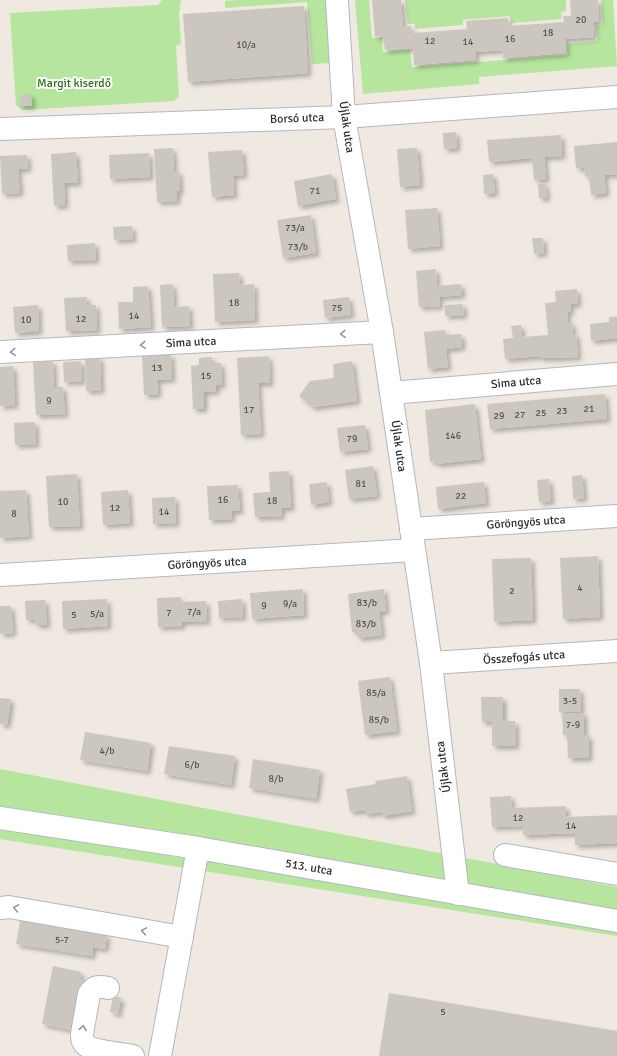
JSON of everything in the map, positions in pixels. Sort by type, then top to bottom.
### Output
[{"type":"street","name":"Újlak utca","points":[[337,0],[344,117],[382,332],[391,393],[430,663],[458,894]]},
{"type":"street","name":"Borsó utca","points":[[0,129],[344,117],[617,97]]},
{"type":"street","name":"Sima utca","points":[[0,352],[382,332]]},
{"type":"street","name":"Sima utca","points":[[391,393],[617,374]]},
{"type":"street","name":"Göröngyös utca","points":[[0,575],[412,540],[617,516]]},
{"type":"street","name":"Összefogás utca","points":[[430,663],[617,651]]},
{"type":"street","name":"513. utca","points":[[0,818],[198,848],[617,921]]},
{"type":"street","points":[[160,1056],[198,848]]},
{"type":"street","points":[[505,855],[617,874]]},
{"type":"street","points":[[0,908],[9,907],[182,937]]},
{"type":"street","points":[[108,988],[97,987],[92,989],[82,1039],[84,1044],[92,1049],[133,1056]]},
{"type":"green space","name":"Margit kiserdő","points":[[162,0],[181,0],[179,14],[181,44],[176,46],[179,96],[174,101],[22,110],[16,105],[10,13],[158,5]]},
{"type":"green space","points":[[326,0],[331,63],[312,64],[307,2],[225,8],[225,1]]},
{"type":"green space","points":[[355,0],[369,0],[372,38],[382,38],[383,52],[410,50],[412,67],[568,55],[567,44],[598,41],[596,26],[603,25],[601,0],[613,0],[617,66],[479,77],[479,84],[363,94]]},
{"type":"green space","points":[[405,0],[566,0],[566,11],[561,12],[562,19],[511,23],[510,16],[463,20],[463,25],[415,29],[415,24],[408,24]]},
{"type":"green space","points":[[0,769],[617,887],[617,936],[0,839]]},
{"type":"building","points":[[372,0],[401,0],[403,27],[411,26],[412,33],[467,29],[466,21],[508,18],[509,26],[564,22],[563,16],[571,16],[570,0],[598,0],[599,21],[593,22],[594,37],[565,39],[566,53],[503,58],[502,50],[475,52],[476,60],[414,65],[413,48],[385,50],[383,36],[375,37]]},
{"type":"building","points":[[304,6],[308,73],[188,82],[183,14]]},
{"type":"building","points":[[31,94],[32,106],[20,106],[20,95]]},
{"type":"building","points":[[456,132],[457,148],[444,149],[443,133]]},
{"type":"building","points":[[561,135],[562,156],[544,157],[546,179],[534,180],[532,158],[489,162],[487,140]]},
{"type":"building","points":[[617,142],[617,174],[604,175],[606,193],[591,195],[589,176],[585,177],[584,168],[576,168],[574,146]]},
{"type":"building","points":[[173,148],[174,171],[179,171],[180,191],[177,191],[177,201],[157,202],[154,149]]},
{"type":"building","points":[[417,148],[420,185],[400,187],[397,149]]},
{"type":"building","points":[[242,150],[244,175],[233,176],[234,195],[212,197],[208,152]]},
{"type":"building","points":[[76,152],[78,183],[64,183],[65,205],[54,206],[51,154]]},
{"type":"building","points":[[149,153],[150,177],[110,179],[109,155]]},
{"type":"building","points":[[27,155],[28,169],[18,169],[20,193],[2,194],[0,156]]},
{"type":"building","points":[[332,174],[336,199],[298,206],[294,181]]},
{"type":"building","points":[[493,174],[495,193],[484,194],[483,175]]},
{"type":"building","points":[[545,183],[547,198],[539,198],[538,184]]},
{"type":"building","points":[[437,208],[440,246],[408,249],[405,210]]},
{"type":"building","points":[[311,215],[316,253],[283,258],[277,220]]},
{"type":"building","points":[[132,226],[133,239],[114,240],[113,227]]},
{"type":"building","points":[[532,238],[543,238],[544,253],[534,254]]},
{"type":"building","points":[[95,243],[96,260],[68,261],[67,245]]},
{"type":"building","points":[[436,269],[437,286],[461,284],[462,295],[439,297],[440,306],[419,307],[416,271]]},
{"type":"building","points":[[239,273],[240,285],[254,284],[255,320],[215,322],[213,274]]},
{"type":"building","points":[[173,284],[174,307],[189,306],[190,326],[162,327],[160,285]]},
{"type":"building","points":[[148,286],[151,327],[119,329],[118,302],[133,302],[133,287]]},
{"type":"building","points":[[577,289],[578,304],[570,304],[571,312],[567,312],[568,323],[572,322],[573,334],[576,333],[578,357],[541,358],[540,356],[505,359],[503,339],[513,338],[511,326],[521,325],[522,337],[548,335],[545,303],[556,302],[555,291]]},
{"type":"building","points":[[87,297],[87,305],[96,305],[97,330],[66,331],[64,298]]},
{"type":"building","points":[[349,297],[351,315],[325,318],[323,300]]},
{"type":"building","points":[[463,304],[464,315],[445,316],[445,305]]},
{"type":"building","points":[[38,305],[39,331],[15,333],[13,307]]},
{"type":"building","points":[[609,317],[617,317],[617,338],[591,341],[590,324],[609,322]]},
{"type":"building","points":[[445,330],[445,335],[461,334],[462,347],[446,349],[448,367],[428,369],[424,332]]},
{"type":"building","points":[[171,354],[172,379],[157,380],[158,394],[144,395],[142,355]]},
{"type":"building","points":[[269,356],[270,383],[258,383],[261,434],[241,435],[237,358]]},
{"type":"building","points":[[85,357],[100,357],[101,390],[86,391]]},
{"type":"building","points":[[212,357],[212,363],[221,363],[222,385],[216,385],[216,391],[204,392],[204,409],[193,409],[191,366],[199,365],[199,358]]},
{"type":"building","points":[[53,361],[54,387],[63,387],[65,414],[36,415],[33,362]]},
{"type":"building","points":[[81,361],[82,381],[64,382],[63,362]]},
{"type":"building","points":[[352,361],[357,401],[313,407],[299,396],[310,381],[334,378],[333,364]]},
{"type":"building","points":[[13,366],[15,405],[0,406],[0,367]]},
{"type":"building","points":[[605,394],[607,419],[490,429],[487,404]]},
{"type":"building","points":[[475,404],[481,459],[436,464],[436,461],[430,462],[425,410]]},
{"type":"building","points":[[35,422],[36,444],[15,445],[14,423]]},
{"type":"building","points":[[365,425],[368,449],[340,452],[337,428]]},
{"type":"building","points":[[373,466],[377,496],[349,499],[345,470]]},
{"type":"building","points":[[289,471],[291,508],[281,508],[282,516],[255,517],[253,493],[270,492],[269,472]]},
{"type":"building","points":[[77,474],[80,526],[49,527],[46,476]]},
{"type":"building","points":[[582,475],[584,498],[573,499],[572,476]]},
{"type":"building","points":[[549,479],[551,501],[539,502],[537,480]]},
{"type":"building","points":[[327,482],[329,502],[311,505],[309,484]]},
{"type":"building","points":[[484,482],[486,503],[438,509],[436,487]]},
{"type":"building","points":[[238,485],[240,511],[231,511],[232,519],[209,520],[207,486]]},
{"type":"building","points":[[26,490],[29,536],[0,538],[0,491]]},
{"type":"building","points":[[128,490],[130,523],[103,525],[101,492]]},
{"type":"building","points":[[175,497],[176,523],[153,524],[152,498]]},
{"type":"building","points":[[598,556],[600,617],[563,619],[560,558]]},
{"type":"building","points":[[531,558],[533,620],[494,622],[492,559]]},
{"type":"building","points":[[303,589],[304,615],[252,619],[250,593]]},
{"type":"building","points":[[384,589],[386,611],[379,612],[382,635],[358,638],[357,632],[352,632],[348,594]]},
{"type":"building","points":[[181,597],[181,602],[206,601],[207,621],[182,622],[182,626],[158,627],[157,598]]},
{"type":"building","points":[[107,599],[108,626],[63,629],[62,601]]},
{"type":"building","points":[[242,599],[243,617],[219,618],[218,601]]},
{"type":"building","points":[[45,600],[47,625],[36,625],[35,620],[26,620],[25,601]]},
{"type":"building","points":[[0,606],[11,606],[13,633],[0,634]]},
{"type":"building","points":[[390,677],[397,731],[365,735],[358,681]]},
{"type":"building","points":[[559,689],[580,689],[581,711],[559,712]]},
{"type":"building","points":[[481,697],[503,697],[503,721],[515,721],[516,746],[492,746],[492,722],[482,722]]},
{"type":"building","points":[[0,698],[11,699],[7,725],[0,724]]},
{"type":"building","points":[[562,713],[584,713],[584,735],[570,736],[589,735],[589,758],[568,758],[567,735],[563,735]]},
{"type":"building","points":[[85,732],[151,743],[147,771],[80,760]]},
{"type":"building","points":[[169,746],[235,756],[231,785],[164,774]]},
{"type":"building","points":[[253,759],[320,770],[316,799],[249,788]]},
{"type":"building","points":[[407,776],[412,811],[382,816],[382,812],[365,814],[365,810],[350,812],[346,789],[376,784],[375,781]]},
{"type":"building","points":[[511,796],[512,808],[566,806],[566,817],[617,815],[617,843],[575,845],[575,833],[523,835],[523,826],[492,827],[490,797]]},
{"type":"building","points":[[21,915],[98,926],[97,933],[107,935],[105,949],[93,947],[92,956],[16,944]]},
{"type":"building","points":[[53,966],[81,972],[80,980],[87,981],[77,1031],[42,1024]]},
{"type":"building","points":[[389,993],[617,1031],[617,1056],[379,1056]]},
{"type":"building","points":[[113,996],[121,998],[118,1014],[110,1012]]}]
